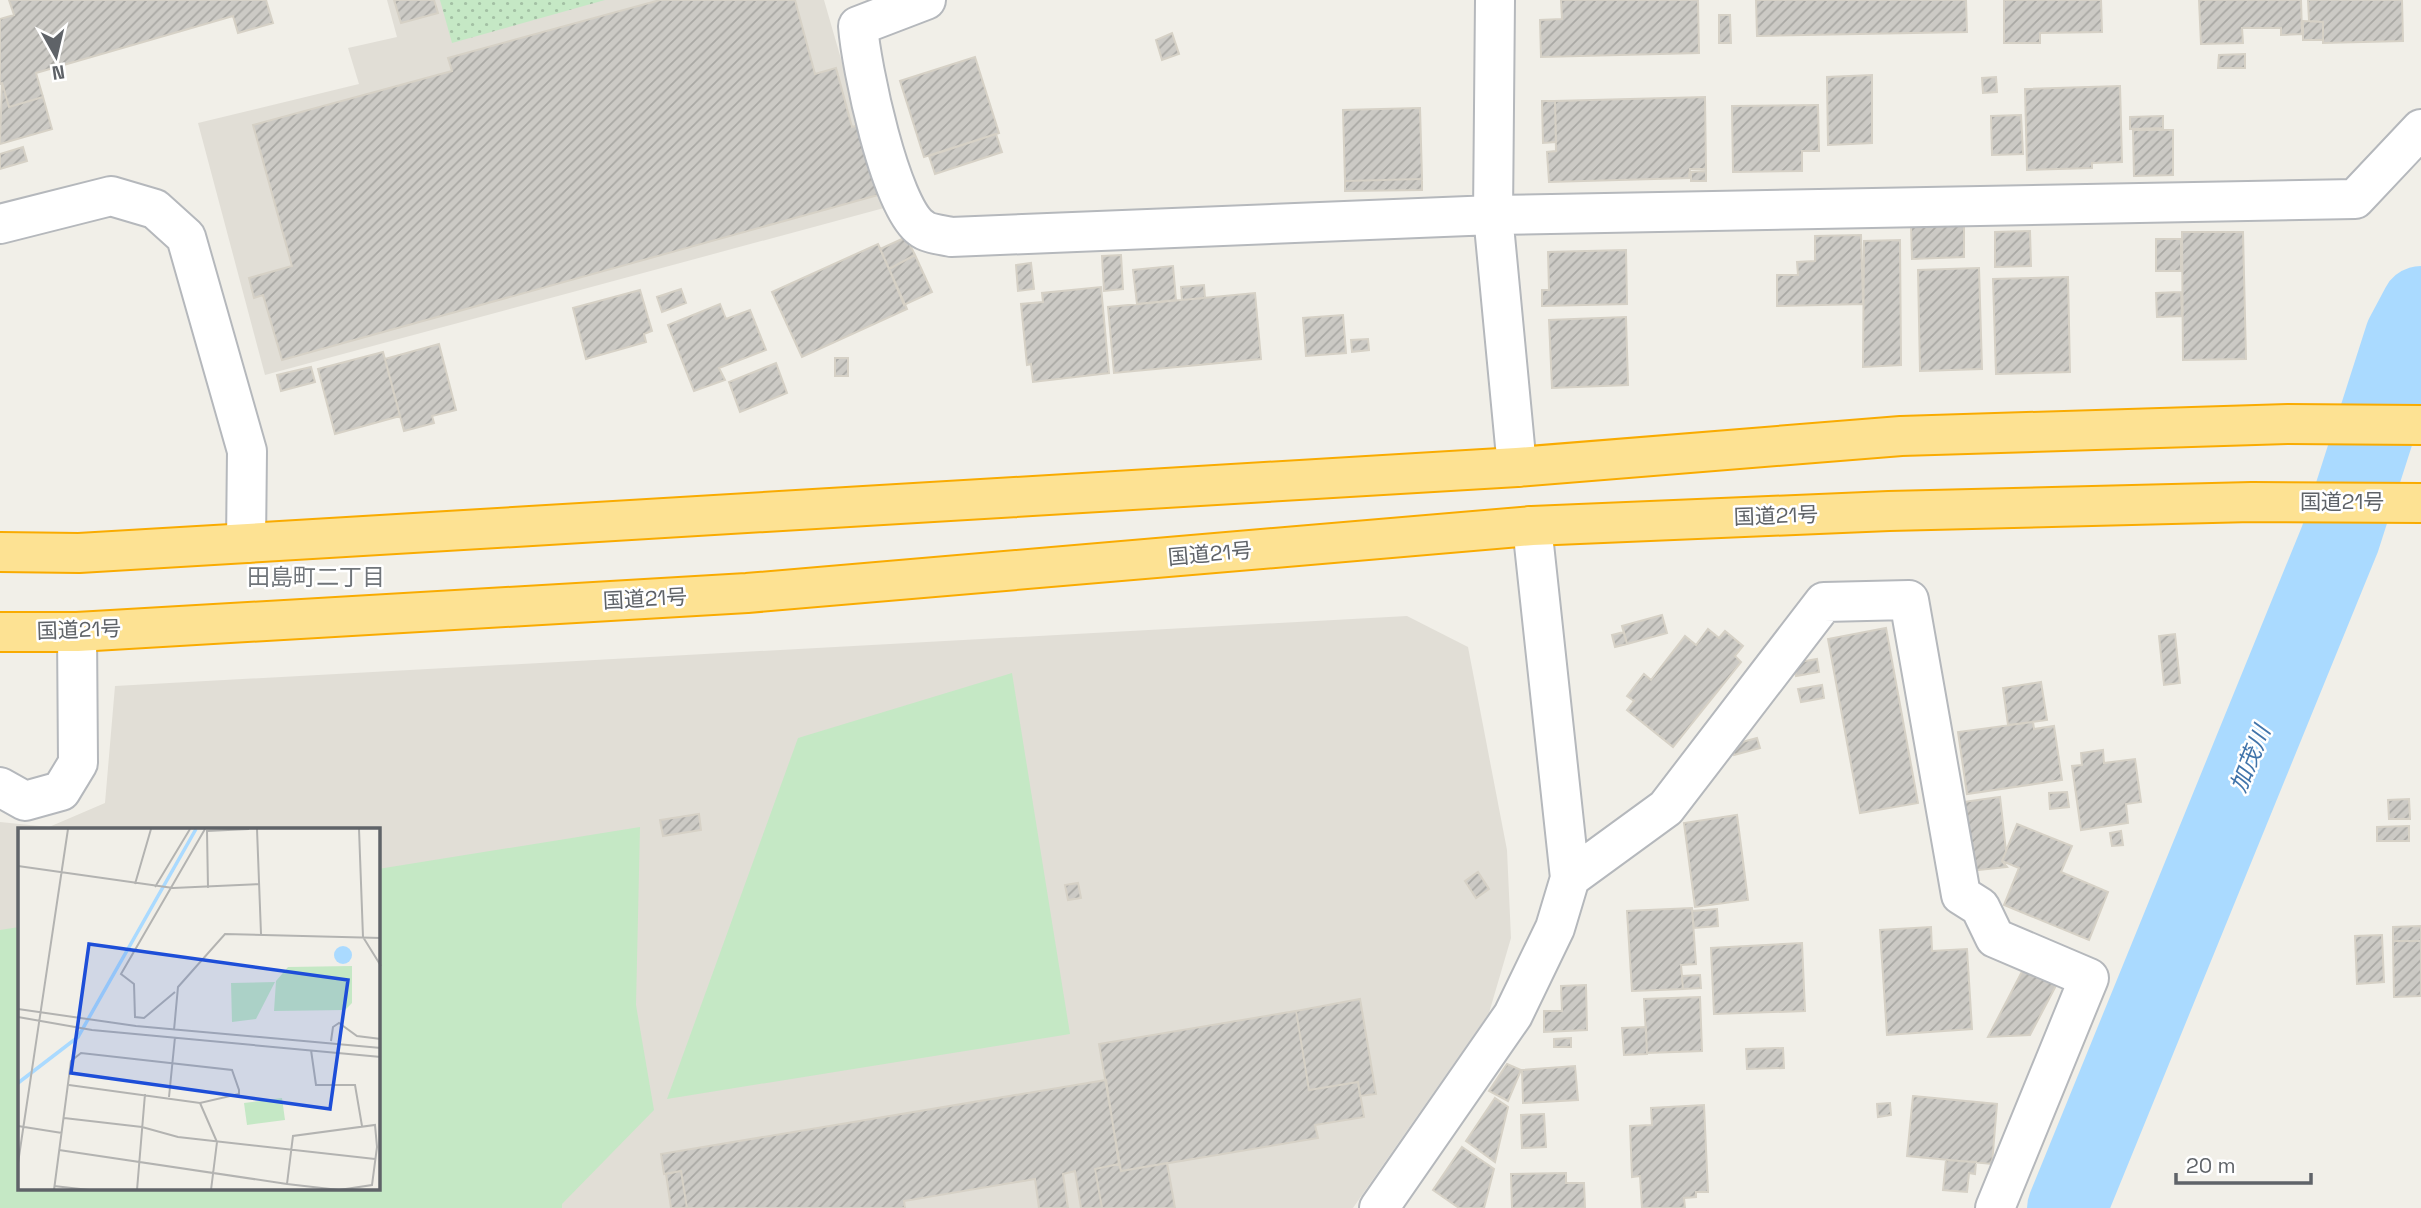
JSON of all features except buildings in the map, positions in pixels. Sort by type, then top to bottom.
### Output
[{"type":"highway","points":[[0,552],[79,552],[1517,467],[1901,436],[2288,424],[2418,425]]},
{"type":"highway","name":"国道21号","points":[[0,632],[77,632],[747,593],[1532,526],[1889,511],[2252,502],[2421,503]]},
{"type":"street","points":[[926,0],[858,26],[861,62],[901,204],[921,229],[951,237],[1493,215],[2355,199],[2421,129]]},
{"type":"street","points":[[1495,0],[1493,215],[1517,467]]},
{"type":"street","points":[[0,224],[111,196],[155,209],[186,237],[247,450],[246,542]]},
{"type":"street","points":[[1379,1208],[1513,1015],[1555,928],[1570,878],[1532,526]]},
{"type":"street","points":[[1570,878],[1666,808],[1824,602],[1909,600],[1961,895],[1980,907],[1995,938],[2089,978],[1995,1208]]},
{"type":"street","points":[[0,787],[25,801],[61,791],[78,763],[77,632]]},
{"type":"shaded area","points":[[387,0],[824,0],[884,208],[265,375],[198,123],[359,84],[348,48],[397,37]]},
{"type":"shaded area","points":[[1407,616],[1468,647],[1507,850],[1511,938],[1489,1013],[1353,1208],[0,1208],[0,822],[49,827],[105,803],[115,686]]},
{"type":"green space","points":[[440,0],[605,0],[452,43]]},
{"type":"green space","points":[[1012,673],[1070,1034],[667,1099],[798,738]]},
{"type":"green space","points":[[640,827],[636,1005],[654,1110],[562,1204],[562,1208],[0,1208],[0,930],[18,927],[18,1190],[380,1190],[380,869]]},
{"type":"waterway","name":"加茂川","points":[[2067,1208],[2340,539],[2405,336],[2421,306]]},
{"type":"district","name":"田島町二丁目","points":[[316,577]]}]
